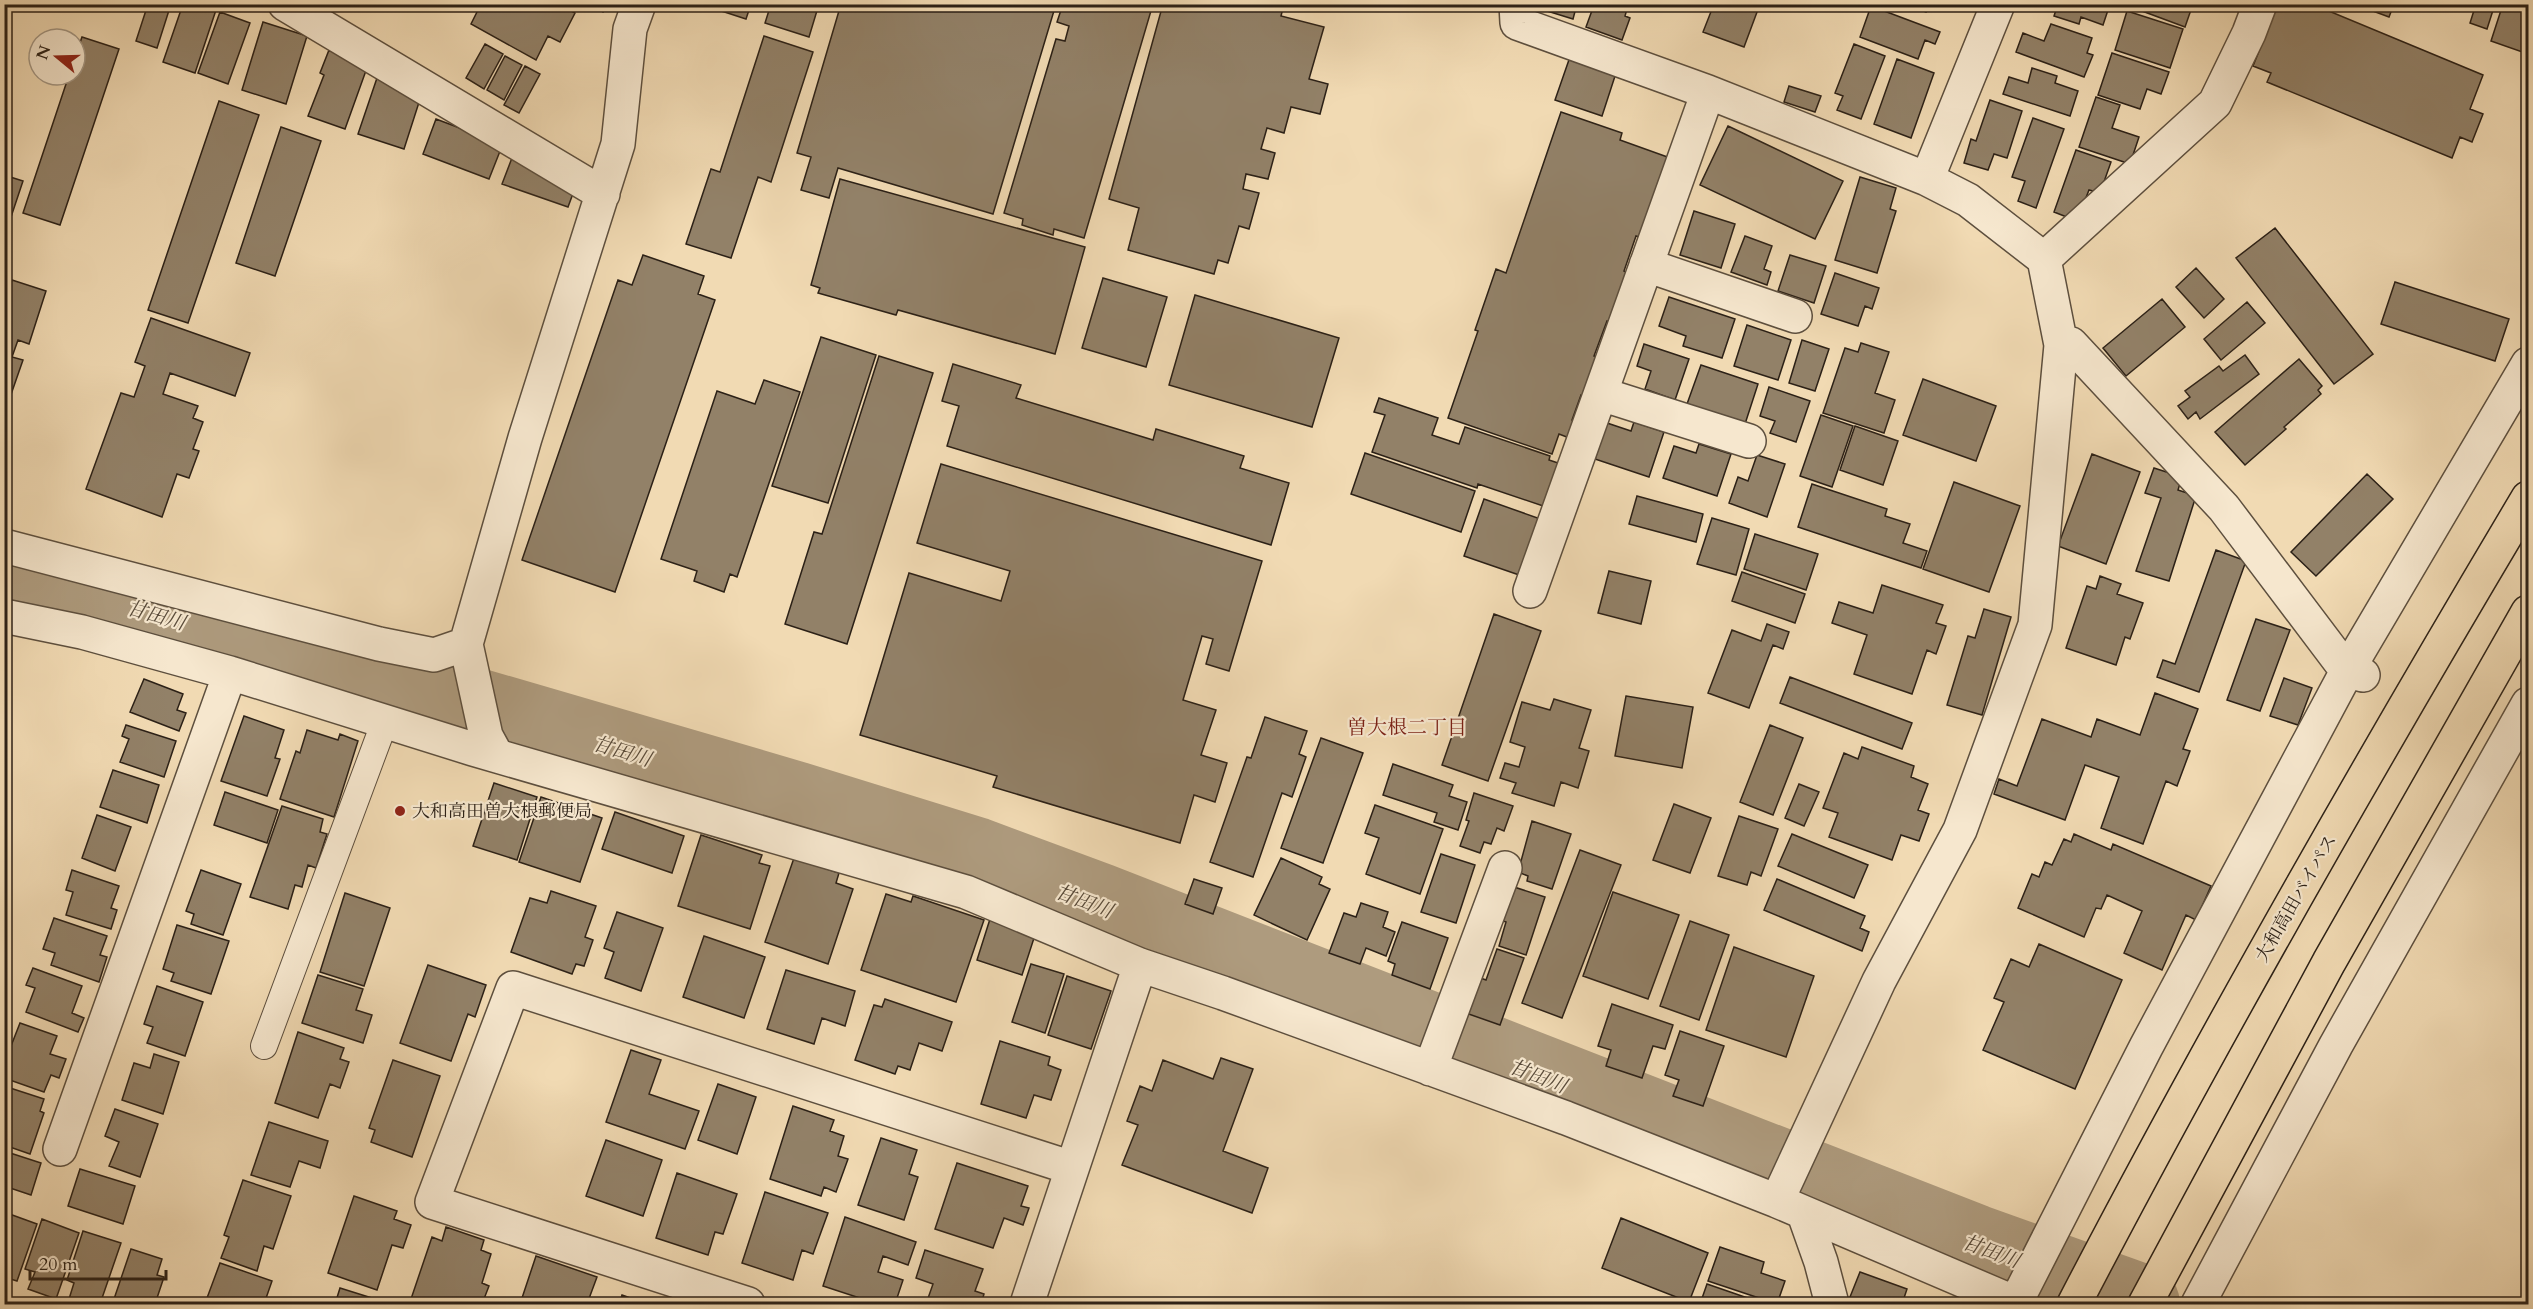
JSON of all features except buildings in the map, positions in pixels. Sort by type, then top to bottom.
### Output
[{"type":"highway","name":"大和高田バイパス","points":[[2074,1305],[2124,1208],[2280,925],[2529,498]]},
{"type":"highway","points":[[2145,1305],[2329,962],[2529,612]]},
{"type":"street","points":[[285,4],[603,194]]},
{"type":"street","points":[[492,746],[470,657],[525,438],[618,144],[630,29],[639,4]]},
{"type":"street","points":[[1516,4],[1517,23],[1708,92],[1928,179],[1968,200],[2044,259],[2061,345],[2035,625],[1960,830],[1879,981],[1791,1207],[1821,1262],[1832,1305]]},
{"type":"street","points":[[1928,179],[1998,4]]},
{"type":"street","points":[[2044,259],[2216,103],[2260,4]]},
{"type":"street","points":[[1530,591],[1708,92]]},
{"type":"street","points":[[1646,265],[1796,316]]},
{"type":"street","points":[[2061,345],[2071,344],[2223,508],[2355,673]]},
{"type":"street","points":[[4,616],[82,632],[230,673],[385,721],[492,746],[966,892],[1140,965],[1566,1118],[1791,1207],[2023,1290],[2146,1047],[2529,364]]},
{"type":"street","points":[[1601,394],[1749,441]]},
{"type":"street","points":[[4,546],[379,644],[434,655],[470,657]]},
{"type":"street","points":[[60,1149],[230,673]]},
{"type":"street","points":[[2198,1305],[2336,1045],[2529,704]]},
{"type":"street","points":[[1430,1069],[1505,868]]},
{"type":"street","points":[[1027,1305],[1140,965]]},
{"type":"street","points":[[748,1305],[432,1202],[513,988],[1072,1168]]},
{"type":"lane","points":[[264,1046],[385,721]]},
{"type":"waterway","name":"甘田川","points":[[4,571],[798,803],[975,858],[1099,904],[1974,1245],[2139,1304]]},
{"type":"place","name":"大和高田曽大根郵便局","points":[[400,811]]},
{"type":"district","name":"曽大根二丁目","points":[[1407,727]]}]
